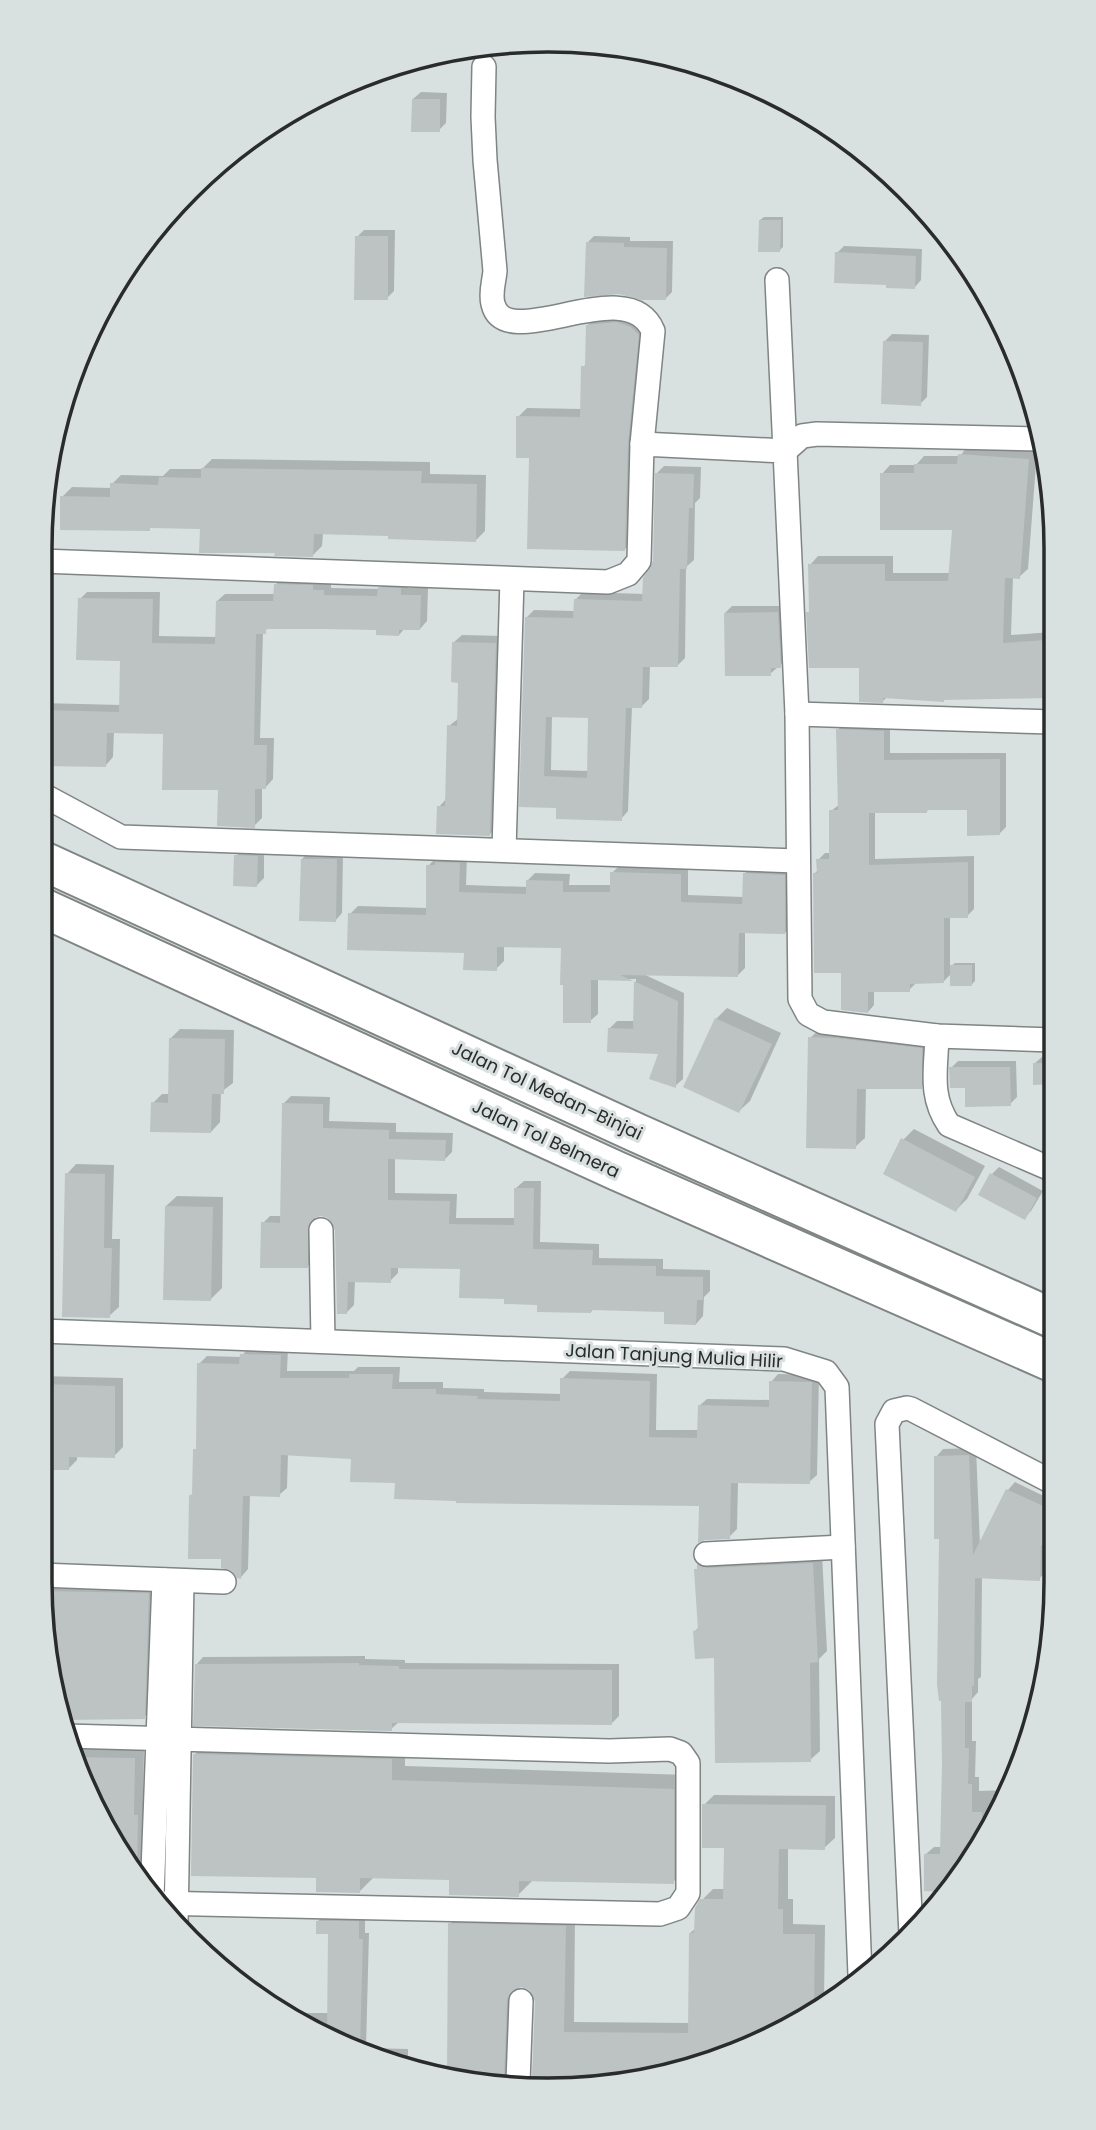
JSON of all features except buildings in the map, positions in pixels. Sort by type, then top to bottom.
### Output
[{"type":"highway","name":"Jalan Tol Medan–Binjai","points":[[52,865],[637,1133],[1044,1315]]},
{"type":"highway","name":"Jalan Tol Belmera","points":[[52,912],[617,1171],[1044,1359]]},
{"type":"street","points":[[52,561],[608,582],[628,574],[639,561],[642,444],[653,331],[648,319],[631,309],[589,310],[529,323],[505,318],[493,306],[495,271],[483,117],[484,67]]},
{"type":"street","points":[[777,280],[797,714],[800,999],[808,1014],[823,1022],[937,1036],[1044,1040]]},
{"type":"street","points":[[642,444],[785,451],[802,436],[817,433],[1031,439]]},
{"type":"street","points":[[504,849],[512,579]]},
{"type":"street","points":[[797,714],[1044,722]]},
{"type":"street","points":[[52,800],[121,837],[797,861]]},
{"type":"street","points":[[937,1036],[935,1093],[939,1111],[949,1125],[1044,1166]]},
{"type":"street","points":[[321,1230],[323,1341]]},
{"type":"street","name":"Jalan Tanjung Mulia Hilir","points":[[52,1331],[784,1359],[826,1372],[837,1387],[859,1968]]},
{"type":"street","points":[[910,1920],[887,1424],[894,1412],[911,1409],[1044,1478]]},
{"type":"street","points":[[706,1555],[843,1547]]},
{"type":"street","points":[[52,1576],[224,1582]]},
{"type":"street","points":[[170,1903],[169,1739],[173,1581]]},
{"type":"street","points":[[77,1736],[609,1751],[670,1749],[681,1753],[688,1763],[688,1893],[678,1908],[660,1914],[176,1910]]},
{"type":"street","points":[[154,1882],[169,1739]]},
{"type":"street","points":[[518,2076],[521,2001]]}]
